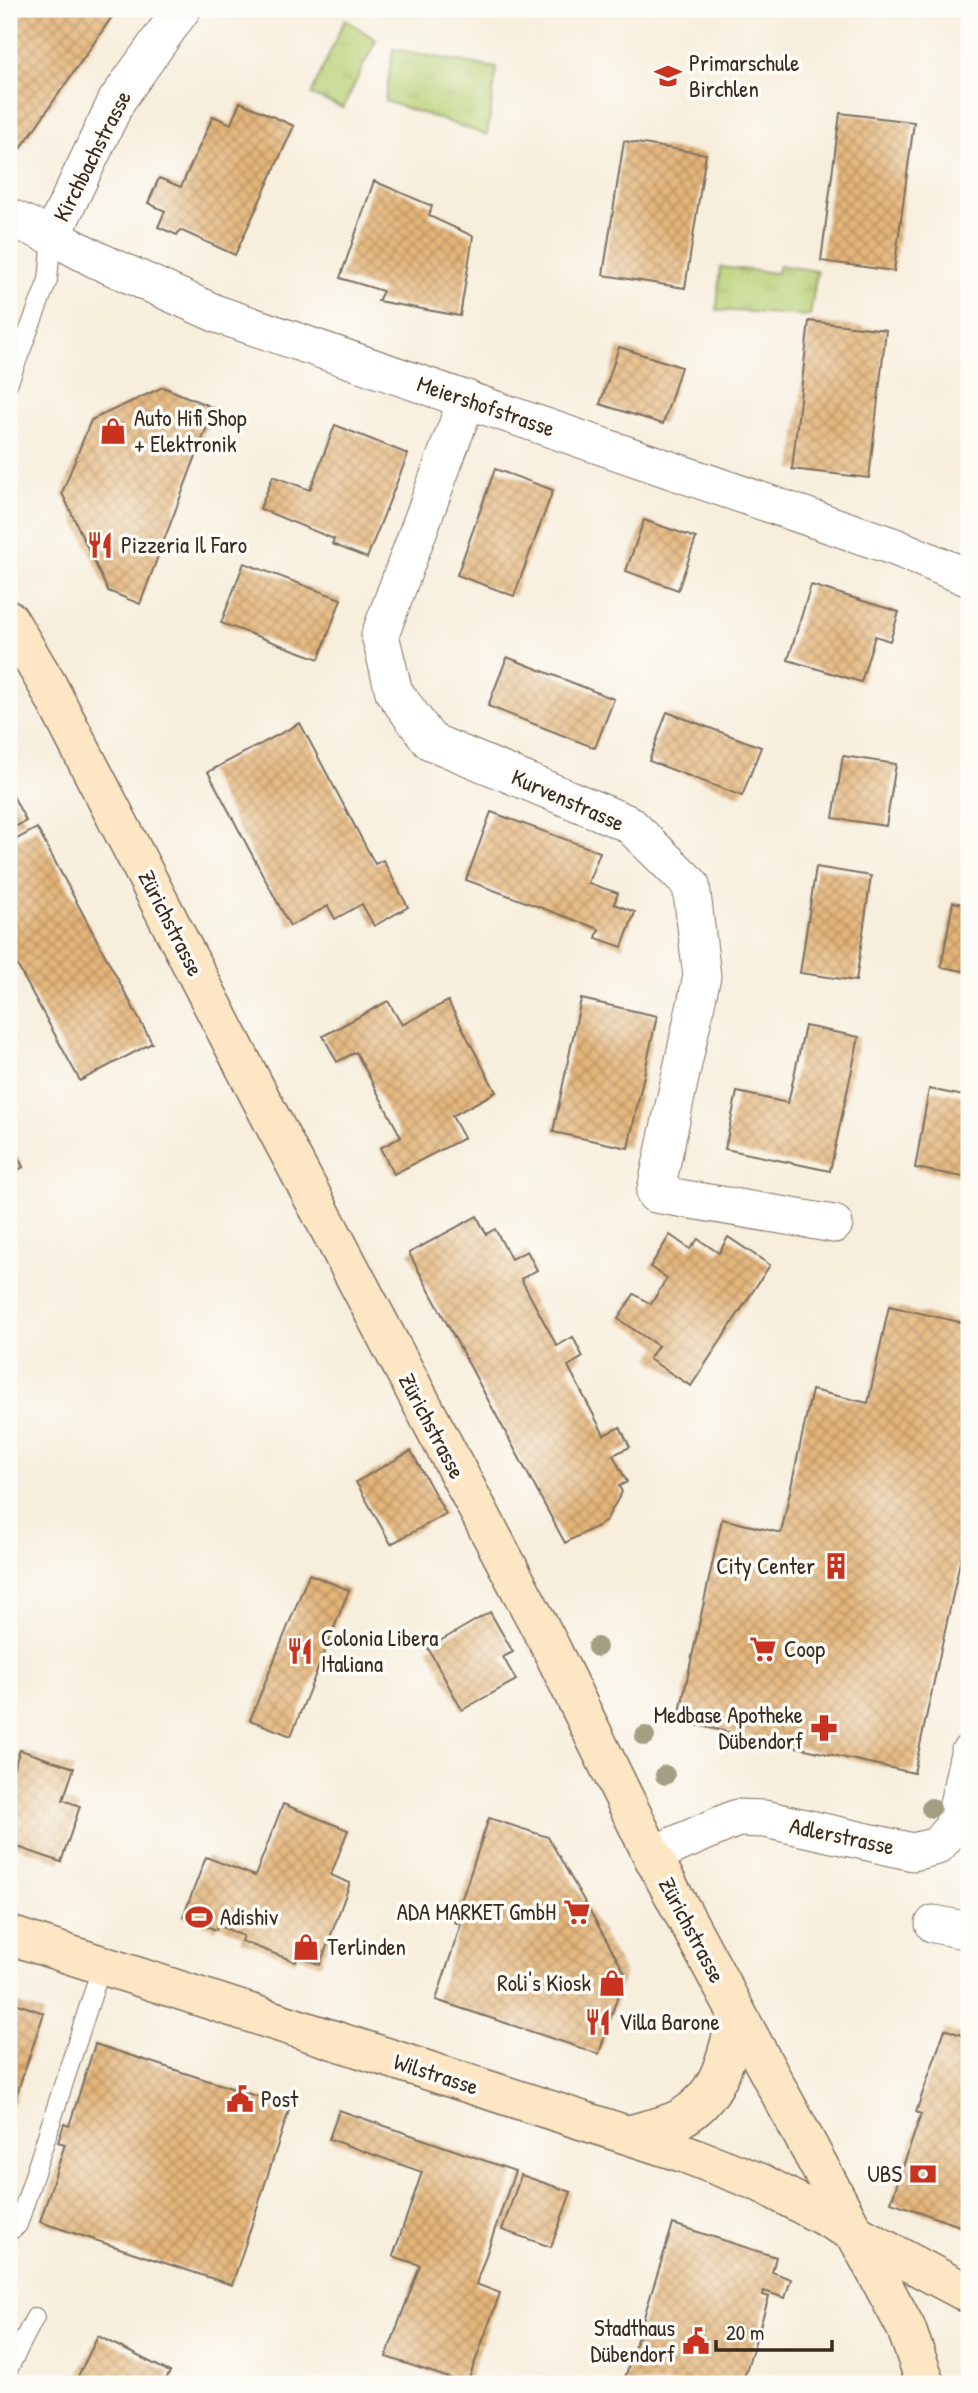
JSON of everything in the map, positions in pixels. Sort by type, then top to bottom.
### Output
[{"type":"street","name":"Kirchbachstrasse","points":[[52,236],[117,100],[182,9]]},
{"type":"street","name":"Meiershofstrasse","points":[[9,217],[217,314],[895,547],[969,578]]},
{"type":"street","name":"Kurvenstrasse","points":[[467,400],[380,635],[394,692],[430,741],[629,824],[691,885],[702,975],[655,1194],[834,1224]]},
{"type":"street","name":"Zürichstrasse","points":[[9,620],[47,684],[276,1128],[551,1648],[652,1856],[906,2328],[926,2384]]},
{"type":"street","name":"Adlerstrasse","points":[[652,1856],[737,1818],[765,1819],[913,1852],[937,1846],[953,1827],[967,1771]]},
{"type":"street","points":[[934,1924],[969,1931]]},
{"type":"street","name":"Wilstrasse","points":[[9,1935],[628,2135],[761,2183],[969,2294]]},
{"type":"street","points":[[628,2135],[681,2118],[709,2096],[722,2073],[737,2014]]},
{"type":"lane","points":[[9,382],[48,280],[52,236]]},
{"type":"lane","points":[[9,2232],[18,2225],[102,1965]]},
{"type":"lane","points":[[9,2368],[35,2317]]},
{"type":"green space","points":[[345,19],[376,40],[343,108],[311,95]]},
{"type":"green space","points":[[393,49],[497,68],[487,135],[385,101]]},
{"type":"green space","points":[[779,265],[817,271],[810,316],[717,310],[720,267],[777,273]]},
{"type":"building","points":[[9,9],[116,11],[21,148],[9,139]]},
{"type":"building","points":[[240,102],[294,126],[235,255],[180,230],[177,235],[158,227],[165,211],[148,203],[159,178],[181,187],[213,116],[231,124]]},
{"type":"building","points":[[840,113],[914,122],[894,271],[821,261]]},
{"type":"building","points":[[624,141],[706,154],[685,288],[603,275]]},
{"type":"building","points":[[374,181],[432,206],[429,216],[473,236],[460,316],[378,301],[383,291],[340,278]]},
{"type":"building","points":[[809,321],[886,330],[869,478],[792,469]]},
{"type":"building","points":[[619,347],[681,367],[663,424],[600,404]]},
{"type":"building","points":[[163,387],[214,408],[140,604],[108,591],[62,493],[91,420]]},
{"type":"building","points":[[335,425],[408,454],[367,558],[332,544],[334,539],[260,509],[273,476],[310,490]]},
{"type":"building","points":[[495,469],[553,490],[514,596],[457,575]]},
{"type":"building","points":[[644,520],[696,538],[678,590],[626,571]]},
{"type":"building","points":[[244,563],[341,599],[319,659],[221,623]]},
{"type":"building","points":[[811,585],[899,612],[890,641],[875,636],[861,682],[788,660]]},
{"type":"building","points":[[507,657],[614,699],[595,748],[488,706]]},
{"type":"building","points":[[667,712],[761,747],[742,796],[649,761]]},
{"type":"building","points":[[300,723],[375,864],[383,860],[408,907],[374,926],[362,904],[335,919],[328,906],[290,926],[208,772]]},
{"type":"building","points":[[843,756],[896,764],[886,826],[833,818]]},
{"type":"building","points":[[9,788],[26,821],[9,830]]},
{"type":"building","points":[[491,812],[600,852],[588,883],[618,893],[614,904],[635,912],[622,947],[596,938],[599,929],[466,880]]},
{"type":"building","points":[[37,828],[152,1043],[80,1081],[9,950],[9,843]]},
{"type":"building","points":[[816,867],[871,876],[856,981],[800,973]]},
{"type":"building","points":[[953,902],[969,905],[969,972],[941,967]]},
{"type":"building","points":[[581,999],[657,1016],[628,1148],[553,1132]]},
{"type":"building","points":[[388,1001],[402,1025],[448,1001],[496,1092],[452,1116],[464,1138],[394,1174],[380,1148],[401,1137],[356,1052],[337,1062],[323,1036]]},
{"type":"building","points":[[805,1026],[859,1037],[830,1171],[725,1149],[737,1092],[788,1103]]},
{"type":"building","points":[[929,1089],[969,1097],[969,1178],[915,1168]]},
{"type":"building","points":[[9,1139],[23,1167],[9,1175]]},
{"type":"building","points":[[477,1216],[486,1234],[495,1229],[511,1259],[527,1251],[537,1270],[521,1279],[557,1346],[573,1337],[583,1357],[568,1366],[604,1435],[620,1427],[630,1447],[613,1455],[627,1482],[619,1486],[622,1492],[605,1522],[565,1543],[409,1253]]},
{"type":"building","points":[[670,1235],[690,1249],[698,1239],[719,1253],[728,1237],[770,1265],[691,1386],[649,1359],[658,1346],[618,1319],[634,1294],[651,1304],[667,1278],[650,1267]]},
{"type":"building","name":"City Center","points":[[889,1306],[969,1324],[969,1521],[914,1773],[678,1721],[722,1519],[781,1533],[812,1390],[868,1403]]},
{"type":"building","points":[[411,1451],[446,1514],[391,1544],[356,1482]]},
{"type":"building","points":[[309,1574],[349,1590],[291,1736],[250,1720]]},
{"type":"building","points":[[490,1612],[513,1652],[503,1657],[516,1680],[462,1710],[428,1648]]},
{"type":"building","points":[[20,1750],[74,1768],[63,1800],[80,1806],[61,1862],[9,1844],[9,1781]]},
{"type":"building","points":[[283,1804],[348,1830],[331,1875],[350,1883],[320,1965],[298,1956],[296,1962],[241,1941],[243,1936],[218,1925],[216,1930],[183,1917],[206,1857],[255,1876]]},
{"type":"building","points":[[489,1818],[548,1837],[625,1973],[599,2054],[436,2000],[461,1924],[454,1922]]},
{"type":"building","points":[[9,2001],[44,2013],[9,2117]]},
{"type":"building","points":[[945,2029],[969,2038],[968,2229],[891,2202],[921,2114],[916,2112]]},
{"type":"building","points":[[95,2044],[290,2107],[232,2285],[40,2222],[65,2144],[58,2142],[64,2124],[69,2126]]},
{"type":"building","points":[[339,2110],[515,2171],[476,2284],[500,2293],[467,2384],[386,2357],[420,2265],[393,2256],[422,2172],[329,2139]]},
{"type":"building","points":[[521,2175],[571,2192],[551,2247],[502,2230]]},
{"type":"building","name":"Stadthaus Dübendorf","points":[[673,2224],[776,2257],[772,2272],[791,2279],[785,2298],[764,2291],[763,2295],[769,2297],[742,2384],[623,2384]]},
{"type":"building","points":[[98,2336],[170,2372],[164,2384],[74,2384]]},
{"type":"place","name":"Primarschule Birchlen","points":[[668,76]]},
{"type":"place","name":"Auto Hifi Shop + Elektronik","points":[[113,431]]},
{"type":"place","name":"Pizzeria Il Faro","points":[[100,545]]},
{"type":"place","name":"City Center","points":[[836,1566]]},
{"type":"place","name":"Coop","points":[[763,1649]]},
{"type":"place","name":"Colonia Libera Italiana","points":[[300,1651]]},
{"type":"place","name":"Medbase Apotheke Dübendorf","points":[[824,1728]]},
{"type":"place","name":"ADA MARKET GmbH","points":[[577,1912]]},
{"type":"place","name":"Adishiv","points":[[199,1917]]},
{"type":"place","name":"Terlinden","points":[[306,1947]]},
{"type":"place","name":"Roli's Kiosk","points":[[612,1983]]},
{"type":"place","name":"Villa Barone","points":[[598,2022]]},
{"type":"place","name":"Post","points":[[240,2099]]},
{"type":"place","name":"UBS","points":[[923,2174]]},
{"type":"place","name":"Stadthaus Dübendorf","points":[[696,2341]]}]
